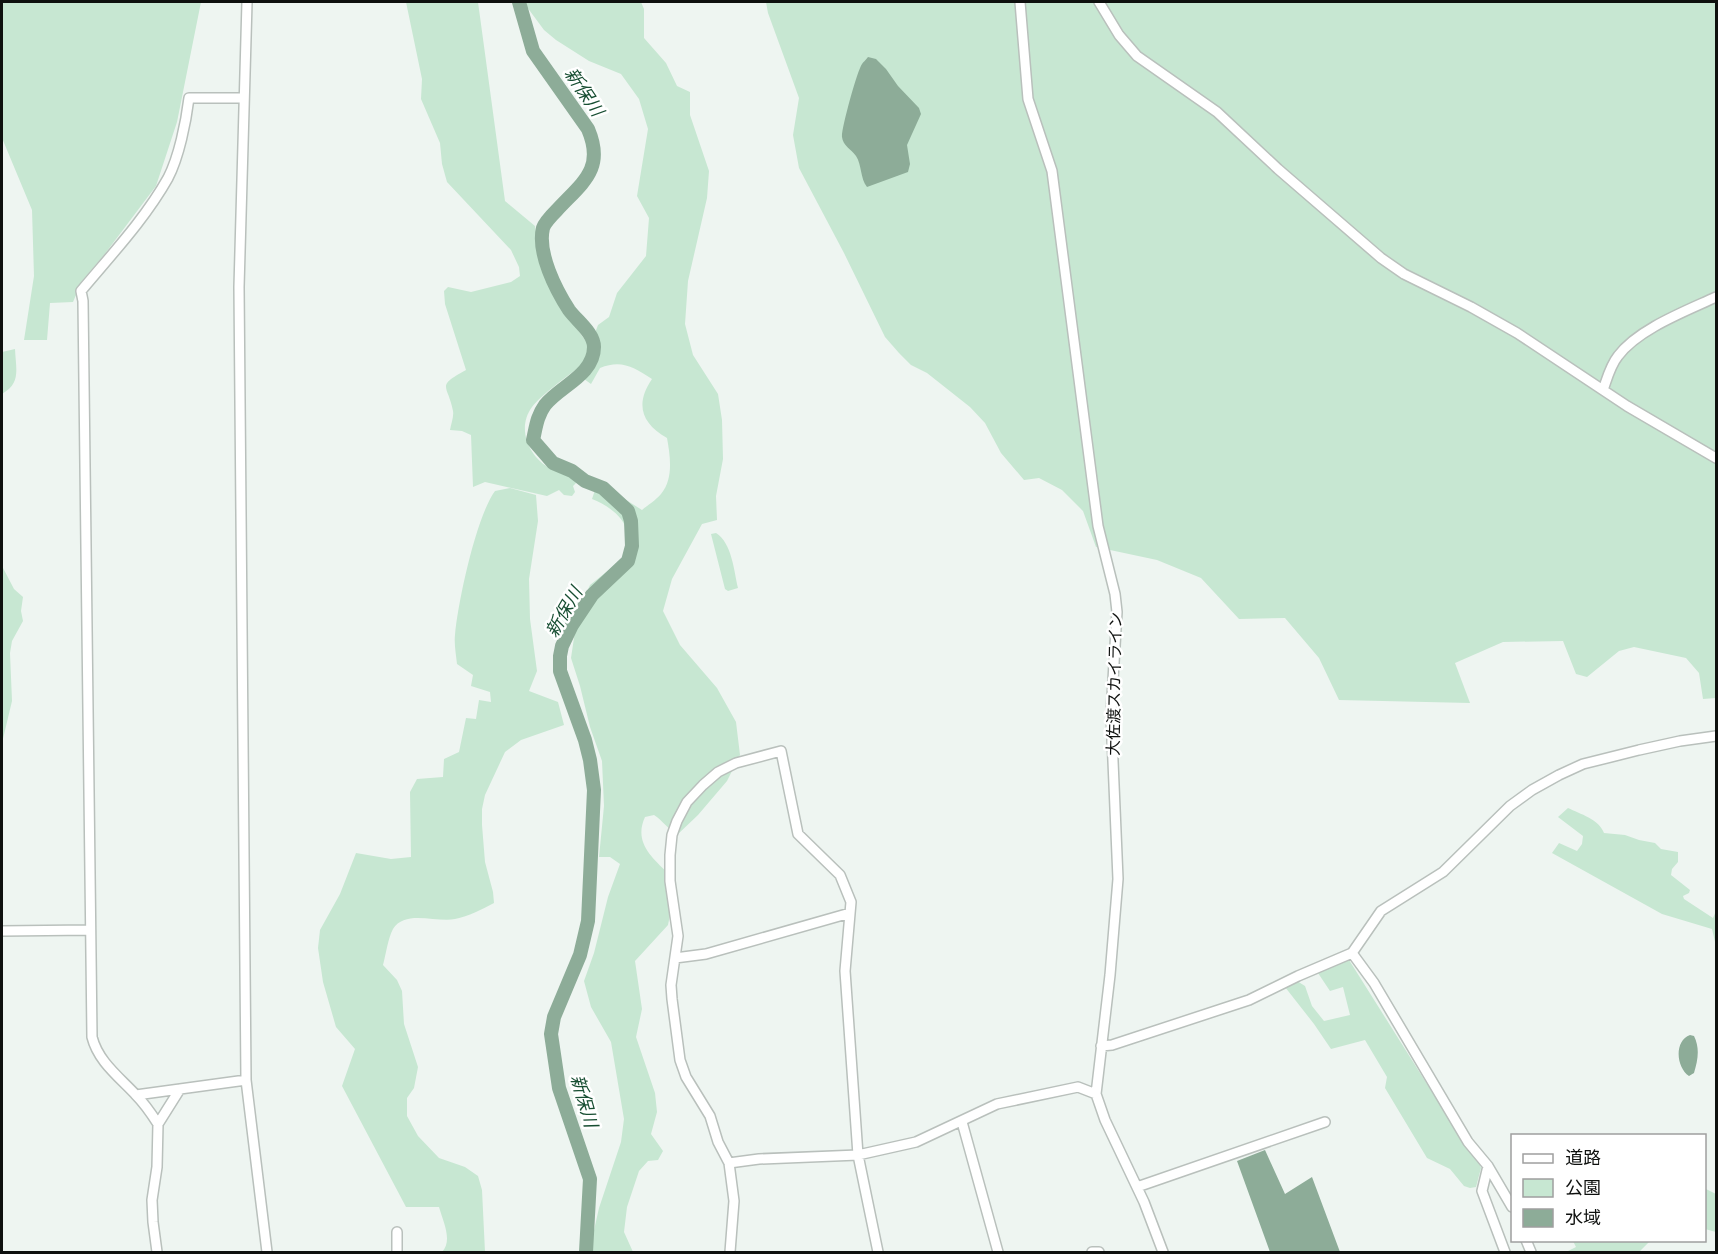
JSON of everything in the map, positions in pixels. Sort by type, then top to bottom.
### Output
[{"type":"street","points":[[247,2],[239,287],[246,1080],[267,1252]]},
{"type":"street","name":"大佐渡スカイライン","points":[[1020,2],[1028,99],[1052,171],[1098,526],[1115,594],[1117,612],[1111,714],[1118,879],[1096,1094],[1105,1120],[1137,1187],[1163,1252]]},
{"type":"street","points":[[1099,2],[1119,36],[1137,56],[1217,112],[1278,169],[1381,258],[1404,274],[1471,307],[1516,333],[1716,458]]},
{"type":"street","points":[[158,1124],[148,1108],[95,1050],[92,1037],[83,301],[81,291],[121,244],[169,176],[186,124],[189,98],[244,98]]},
{"type":"street","points":[[1604,390],[1616,358],[1626,346],[1646,332],[1716,297]]},
{"type":"street","points":[[1101,1046],[1112,1045],[1249,1000],[1352,953],[1381,911],[1443,872],[1494,821],[1532,790],[1559,775],[1593,761],[1680,741],[1716,736]]},
{"type":"street","points":[[730,1252],[734,1201],[729,1163],[718,1142],[710,1116],[686,1077],[680,1060],[671,985],[678,936],[670,881],[672,835],[687,802],[718,772],[736,763],[781,751],[798,834],[840,875],[851,902],[845,971],[858,1155],[878,1252]]},
{"type":"street","points":[[675,958],[706,954],[850,913]]},
{"type":"street","points":[[2,931],[90,930]]},
{"type":"street","points":[[1352,953],[1374,983],[1468,1142],[1488,1166],[1511,1205]]},
{"type":"street","points":[[136,1095],[246,1080]]},
{"type":"street","points":[[729,1163],[771,1158],[858,1155],[916,1142],[997,1104],[1078,1087],[1096,1094]]},
{"type":"street","points":[[157,1252],[152,1200],[158,1124],[180,1089]]},
{"type":"street","points":[[962,1122],[998,1252]]},
{"type":"street","points":[[1137,1187],[1324,1122]]},
{"type":"street","points":[[1488,1166],[1482,1191],[1505,1252]]},
{"type":"street","points":[[397,1232],[397,1252]]},
{"type":"street","points":[[1092,1252],[1099,1252]]},
{"type":"green space","points":[[2,2],[201,2],[177,122],[156,186],[82,281],[73,302],[50,303],[47,340],[24,340],[34,276],[32,210],[2,138]]},
{"type":"green space","points":[[406,2],[478,2],[505,201],[535,226],[538,243],[554,289],[569,317],[588,344],[587,356],[582,365],[536,402],[527,415],[525,424],[527,442],[536,457],[551,469],[573,476],[576,483],[573,486],[575,492],[572,496],[564,495],[559,490],[547,496],[485,482],[473,487],[471,435],[462,431],[450,430],[453,411],[446,387],[447,383],[466,370],[445,304],[444,291],[448,287],[471,292],[511,282],[520,276],[519,267],[511,250],[447,182],[440,143],[421,99],[422,79]]},
{"type":"green space","points":[[526,2],[641,2],[644,9],[644,38],[666,63],[677,86],[690,92],[690,115],[709,171],[707,198],[688,281],[685,324],[693,355],[718,394],[722,420],[723,459],[716,496],[717,520],[702,524],[672,579],[663,611],[680,645],[717,688],[736,722],[740,755],[727,781],[698,815],[677,835],[654,815],[645,817],[642,826],[641,833],[646,848],[667,872],[670,915],[668,925],[635,961],[642,1009],[636,1037],[655,1093],[657,1112],[651,1134],[663,1151],[658,1160],[648,1161],[639,1171],[627,1207],[624,1232],[633,1252],[592,1252],[592,1239],[599,1208],[621,1142],[624,1119],[611,1042],[591,1007],[584,981],[620,864],[610,857],[599,857],[604,806],[602,761],[571,658],[578,611],[590,585],[625,557],[627,537],[624,524],[616,513],[592,499],[595,490],[604,486],[642,510],[661,494],[668,481],[670,459],[667,438],[651,426],[643,412],[644,397],[652,379],[633,368],[614,364],[600,368],[591,384],[584,379],[599,346],[595,333],[598,325],[609,317],[617,293],[646,256],[649,218],[637,196],[648,129],[639,99],[621,74],[589,61],[556,40],[544,30],[527,7]]},
{"type":"green space","points":[[766,2],[1716,2],[1716,698],[1703,699],[1699,673],[1686,658],[1634,647],[1619,651],[1587,677],[1576,674],[1563,641],[1503,642],[1455,663],[1470,703],[1339,700],[1319,658],[1285,618],[1239,619],[1201,578],[1157,560],[1096,547],[1083,511],[1062,490],[1039,478],[1024,480],[1001,453],[985,423],[970,407],[927,373],[911,365],[885,337],[799,168],[793,135],[799,98]]},
{"type":"green space","points":[[15,349],[15,380],[2,394],[2,352]]},
{"type":"green space","points":[[510,488],[536,495],[538,521],[529,579],[530,619],[537,671],[529,691],[558,702],[564,725],[521,740],[505,752],[485,795],[482,825],[485,862],[494,903],[455,919],[413,918],[398,923],[388,941],[383,965],[397,980],[402,991],[404,1024],[418,1067],[414,1088],[407,1098],[407,1116],[418,1136],[439,1158],[465,1167],[478,1176],[482,1190],[485,1252],[442,1252],[447,1237],[439,1207],[406,1207],[342,1086],[355,1049],[336,1027],[323,982],[318,948],[320,930],[340,894],[356,853],[391,859],[411,857],[410,792],[417,779],[443,777],[444,759],[459,752],[466,718],[476,719],[479,700],[491,702],[490,692],[471,686],[473,675],[457,664],[455,635],[464,582],[481,520],[495,491]]},
{"type":"green space","points":[[716,533],[726,543],[729,550],[738,588],[728,591],[725,589],[711,534]]},
{"type":"green space","points":[[2,566],[14,589],[23,597],[21,611],[23,621],[12,641],[10,653],[12,701],[2,743]]},
{"type":"green space","points":[[1568,808],[1594,821],[1604,833],[1625,835],[1655,843],[1661,849],[1678,852],[1678,862],[1672,869],[1671,875],[1690,890],[1683,896],[1684,899],[1713,918],[1716,911],[1716,946],[1712,929],[1662,914],[1552,853],[1559,843],[1577,851],[1582,844],[1583,836],[1558,817]]},
{"type":"green space","points":[[1349,960],[1454,1127],[1478,1159],[1481,1168],[1476,1187],[1464,1186],[1450,1169],[1427,1158],[1385,1088],[1387,1077],[1365,1040],[1331,1049],[1285,987],[1297,981],[1305,986],[1312,1006],[1324,1021],[1350,1015],[1343,987],[1330,991],[1318,973]]},
{"type":"green space","points":[[1706,1189],[1716,1194],[1716,1232],[1706,1229]]},
{"type":"green space","points":[[1574,1242],[1649,1242],[1639,1252],[1566,1252],[1576,1247]]},
{"type":"water","points":[[868,57],[876,59],[886,69],[898,86],[919,108],[921,114],[907,145],[910,164],[908,172],[867,187],[858,160],[843,140],[842,132],[857,77],[862,64]]},
{"type":"water","points":[[1690,1035],[1694,1036],[1698,1054],[1694,1073],[1689,1076],[1681,1067],[1679,1048],[1685,1038]]},
{"type":"water","points":[[1265,1150],[1285,1194],[1312,1177],[1340,1252],[1270,1252],[1237,1161]]},
{"type":"waterway","name":"新保川","points":[[519,2],[533,51],[588,129],[594,155],[589,174],[547,221],[543,228],[542,238],[549,271],[569,310],[591,337],[594,347],[593,357],[582,373],[551,398],[542,409],[533,440],[553,463],[603,488],[628,511],[631,521],[632,546],[628,561],[592,595],[572,625],[560,656],[560,671],[585,740],[594,790],[588,921],[580,955],[554,1017],[551,1034],[559,1088],[590,1179],[586,1252]]}]
